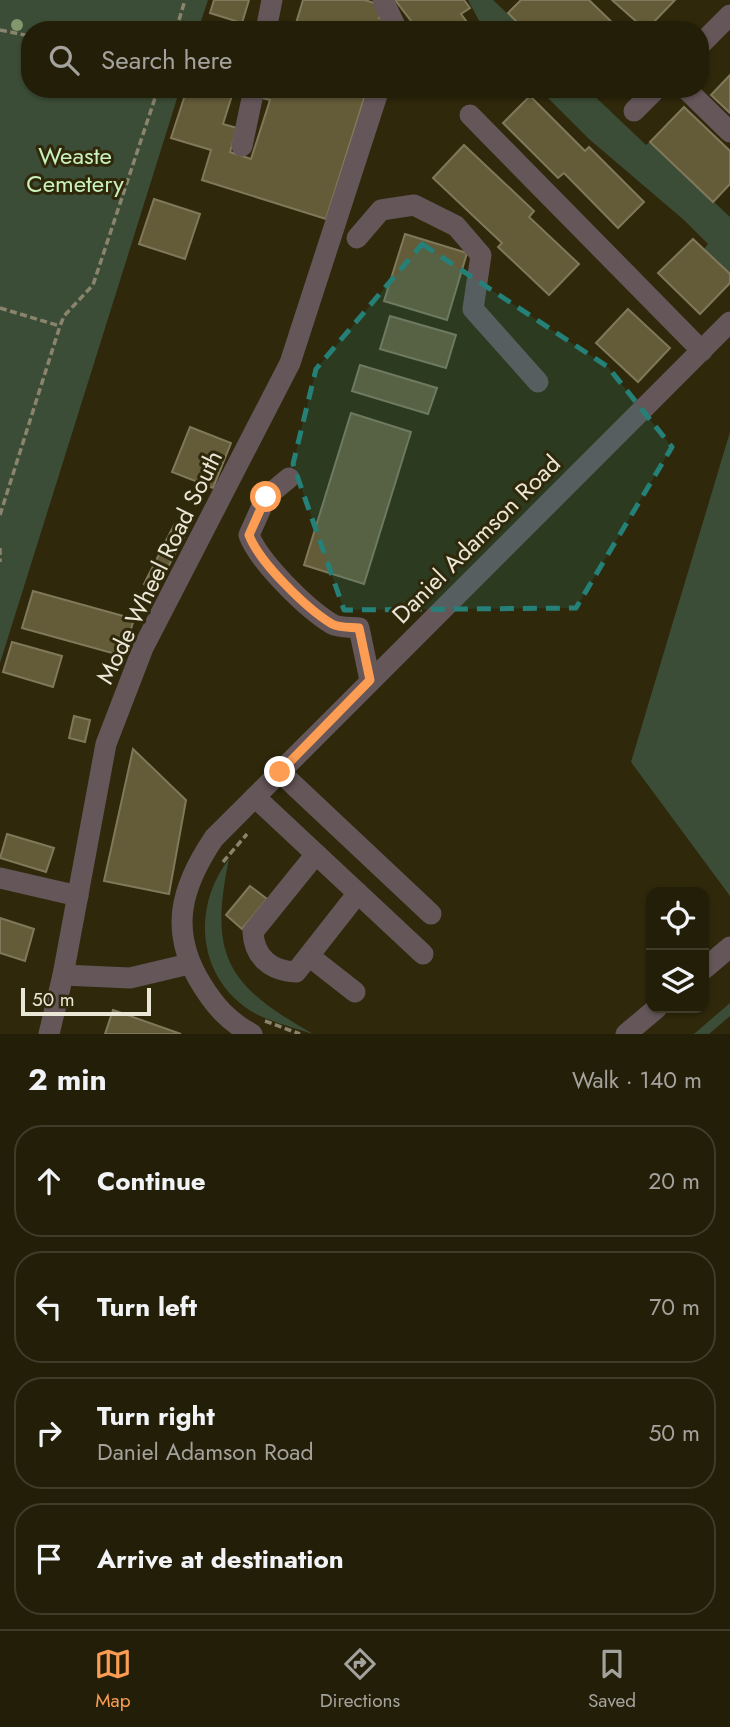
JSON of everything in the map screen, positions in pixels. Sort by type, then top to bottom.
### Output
[{"type":"street","points":[[268,21],[272,0]]},
{"type":"street","points":[[383,0],[393,21]]},
{"type":"street","points":[[709,36],[730,15]]},
{"type":"street","points":[[242,146],[252,98]]},
{"type":"street","name":"Mode Wheel Road South","points":[[50,1030],[110,732],[143,648],[290,363],[376,98]]},
{"type":"street","points":[[634,111],[647,98]]},
{"type":"street","points":[[695,98],[730,132]]},
{"type":"street","points":[[470,115],[702,351]]},
{"type":"street","points":[[357,238],[381,210],[415,205],[456,226],[481,255],[473,309],[538,382]]},
{"type":"street","name":"Daniel Adamson Road","points":[[256,1026],[237,1026],[215,1006],[189,964],[181,921],[188,886],[197,863],[214,838],[262,804],[280,772],[730,322]]},
{"type":"street","points":[[289,478],[266,497],[249,535],[254,549],[271,571],[333,625],[359,628],[370,680]]},
{"type":"street","points":[[280,772],[431,914]]},
{"type":"street","points":[[262,804],[423,954]]},
{"type":"street","points":[[316,854],[253,932],[258,953],[268,964],[296,972],[358,893]]},
{"type":"street","points":[[0,878],[78,896]]},
{"type":"street","points":[[709,965],[730,947]]},
{"type":"street","points":[[309,956],[355,992]]},
{"type":"street","points":[[63,975],[131,978],[189,964]]},
{"type":"street","points":[[626,1034],[651,1013]]},
{"type":"path","points":[[179,21],[186,0]]},
{"type":"path","points":[[0,30],[21,34]]},
{"type":"path","points":[[0,515],[60,326],[64,316],[93,285],[155,98]]},
{"type":"path","points":[[0,308],[60,326]]},
{"type":"path","points":[[0,548],[0,562]]},
{"type":"path","points":[[221,865],[262,804]]},
{"type":"path","points":[[256,1026],[300,1034]]},
{"type":"highlighted area","points":[[422,244],[608,367],[672,447],[576,608],[344,610],[293,464],[316,369]]},
{"type":"green space","name":"Weaste Cemetery","points":[[0,0],[208,0],[201,21],[21,21],[21,98],[177,98],[0,663]]},
{"type":"green space","points":[[468,0],[493,0],[515,21],[479,21]]},
{"type":"green space","points":[[548,98],[596,98],[646,145],[650,142],[730,217],[730,274],[704,249],[708,244],[684,220],[589,139]]},
{"type":"green space","points":[[730,432],[730,896],[631,762]]},
{"type":"green space","points":[[229,859],[221,921],[224,945],[232,966],[244,984],[261,1000],[313,1034],[256,1014],[237,1000],[222,983],[212,964],[206,943],[205,922],[217,879]]},
{"type":"green space","points":[[730,1003],[730,1016],[709,1034],[694,1034]]},
{"type":"building","points":[[214,0],[249,0],[243,21],[210,13]]},
{"type":"building","points":[[303,0],[365,0],[383,6],[379,18],[389,21],[297,21]]},
{"type":"building","points":[[395,0],[464,0],[470,8],[461,14],[466,21],[411,21]]},
{"type":"building","points":[[521,0],[589,0],[611,21],[516,21],[508,13]]},
{"type":"building","points":[[612,0],[675,0],[655,21],[636,21]]},
{"type":"building","points":[[730,75],[730,113],[711,95]]},
{"type":"building","points":[[184,98],[231,98],[223,124],[237,128],[230,152],[251,159],[270,100],[262,98],[364,98],[326,219],[202,180],[211,150],[171,138]]},
{"type":"building","points":[[528,98],[532,98],[585,151],[589,147],[644,202],[618,228],[564,173],[558,178],[503,123]]},
{"type":"building","points":[[684,107],[730,151],[730,184],[713,202],[650,142]]},
{"type":"building","points":[[464,145],[534,211],[529,217],[579,264],[549,295],[498,247],[502,243],[433,178]]},
{"type":"building","points":[[154,199],[200,214],[185,259],[139,244]]},
{"type":"building","points":[[405,234],[467,253],[447,320],[384,301]]},
{"type":"building","points":[[693,239],[730,274],[730,283],[700,314],[658,273]]},
{"type":"building","points":[[628,309],[670,348],[638,382],[596,343]]},
{"type":"building","points":[[390,316],[456,335],[446,368],[380,349]]},
{"type":"building","points":[[360,365],[437,388],[428,414],[352,391]]},
{"type":"building","points":[[351,413],[411,432],[364,584],[304,565]]},
{"type":"building","points":[[190,427],[231,443],[213,488],[172,472]]},
{"type":"building","points":[[174,525],[187,531],[156,590],[144,584]]},
{"type":"building","points":[[33,591],[134,619],[123,656],[22,628]]},
{"type":"building","points":[[12,642],[62,656],[53,687],[3,672]]},
{"type":"building","points":[[74,716],[90,720],[85,742],[69,738]]},
{"type":"building","points":[[133,749],[186,800],[169,894],[104,881]]},
{"type":"building","points":[[7,834],[54,848],[46,872],[0,858]]},
{"type":"building","points":[[250,886],[267,899],[242,929],[226,915]]},
{"type":"building","points":[[0,918],[34,929],[25,961],[0,953]]},
{"type":"building","points":[[113,1010],[181,1034],[105,1034]]},
{"type":"route","points":[[266,497],[249,535],[254,549],[271,571],[333,625],[359,628],[370,680],[280,772]]}]
